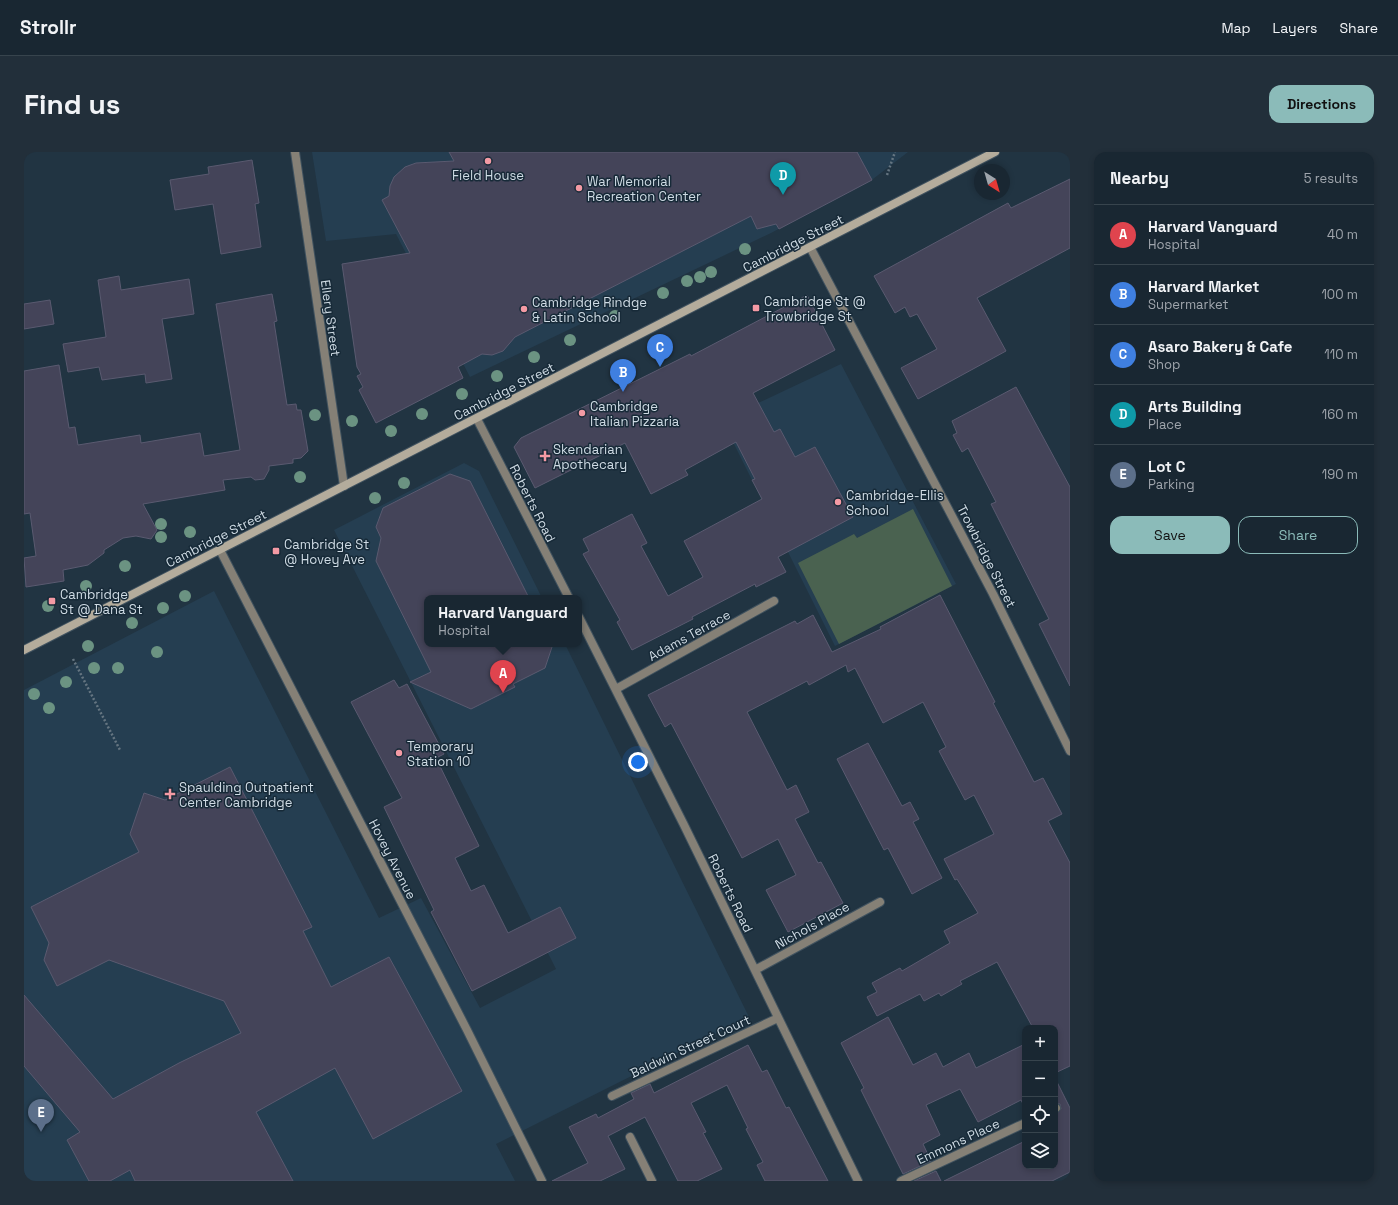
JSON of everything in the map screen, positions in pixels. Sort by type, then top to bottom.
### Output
[{"type":"main road","name":"Cambridge Street","points":[[24,650],[995,152]]},
{"type":"street","name":"Ellery Street","points":[[295,152],[344,486]]},
{"type":"street","name":"Trowbridge Street","points":[[810,247],[989,587],[1070,751]]},
{"type":"street","name":"Roberts Road","points":[[476,419],[567,595]]},
{"type":"street","name":"Hovey Avenue","points":[[220,550],[467,1030],[542,1181]]},
{"type":"street","name":"Adams Terrace","points":[[616,689],[774,601]]},
{"type":"street","name":"Roberts Road","points":[[582,623],[858,1181]]},
{"type":"street","name":"Nichols Place","points":[[755,970],[880,902]]},
{"type":"street","name":"Baldwin Street Court","points":[[612,1096],[778,1018]]},
{"type":"street","name":"Emmons Place","points":[[901,1181],[1022,1124]]},
{"type":"street","points":[[630,1137],[652,1181]]},
{"type":"path","points":[[887,175],[895,152]]},
{"type":"path","points":[[73,659],[120,750]]},
{"type":"shaded area","name":"Cambridge Rindge & Latin School","points":[[312,152],[908,152],[873,179],[771,233],[470,377],[396,234],[326,241]]},
{"type":"shaded area","name":"Cambridge-Ellis School","points":[[841,364],[956,584],[835,646],[722,420]]},
{"type":"shaded area","name":"Spaulding Outpatient Center Cambridge","points":[[464,463],[479,471],[541,595],[424,595],[424,647],[566,647],[749,1017],[496,1144],[515,1181],[24,1181],[24,690],[214,591],[379,918],[421,898],[480,1008],[556,969],[334,530]]},
{"type":"green space","points":[[913,509],[952,586],[839,644],[798,563],[854,534],[857,538]]},
{"type":"building","name":"Cambridge Rindge & Latin School","points":[[449,152],[857,152],[872,180],[779,229],[776,224],[757,229],[751,216],[515,337],[503,351],[492,355],[482,354],[458,367],[463,378],[376,423],[359,390],[363,387],[357,376],[361,374],[357,367],[342,264],[410,253],[382,200],[389,196],[390,186],[394,177],[405,167],[416,163],[454,161]]},
{"type":"building","points":[[252,160],[259,203],[255,204],[261,247],[221,254],[213,204],[175,210],[170,180],[209,174],[208,167]]},
{"type":"building","points":[[1070,179],[1070,248],[977,298],[1006,351],[918,399],[901,368],[937,349],[917,314],[910,317],[905,307],[895,313],[874,276],[1008,203],[1011,208]]},
{"type":"building","points":[[119,276],[121,290],[189,279],[194,314],[162,319],[172,379],[146,383],[145,374],[102,380],[99,367],[68,372],[63,344],[106,337],[98,280]]},
{"type":"building","points":[[272,294],[277,321],[274,322],[287,405],[296,404],[297,410],[301,410],[308,451],[301,458],[293,459],[293,463],[269,466],[269,470],[264,479],[255,480],[251,477],[223,480],[225,490],[143,504],[157,530],[151,539],[136,536],[123,538],[104,550],[104,553],[88,565],[63,570],[64,581],[26,587],[24,558],[36,556],[30,513],[24,514],[24,371],[59,365],[69,428],[75,427],[78,445],[140,435],[141,443],[200,433],[204,456],[240,450],[216,304]]},
{"type":"building","points":[[807,295],[835,350],[753,393],[774,432],[780,429],[795,457],[815,447],[853,517],[778,557],[786,572],[756,587],[755,584],[692,617],[693,619],[632,650],[617,622],[620,620],[583,554],[589,551],[583,539],[632,514],[647,543],[641,546],[668,596],[703,577],[684,541],[762,499],[752,480],[755,479],[736,442],[685,470],[688,475],[651,494],[625,443],[535,488],[514,447],[521,438],[690,354],[691,356]]},
{"type":"building","points":[[50,300],[54,324],[24,329],[24,304]]},
{"type":"building","points":[[1016,387],[1070,487],[1070,686],[1039,624],[1049,619],[991,504],[996,502],[968,448],[962,452],[953,435],[957,433],[952,421]]},
{"type":"building","points":[[450,474],[470,481],[527,595],[424,595],[424,647],[552,647],[545,668],[513,684],[515,687],[471,709],[410,682],[431,672],[376,561],[381,538],[376,527],[383,508]]},
{"type":"building","points":[[940,595],[1034,782],[1043,778],[1062,814],[1048,821],[1070,863],[1070,1066],[1058,1072],[1058,1025],[1031,1025],[997,962],[960,981],[962,984],[941,996],[939,993],[924,1001],[920,994],[877,1016],[867,997],[877,992],[872,983],[900,968],[902,971],[950,943],[944,931],[978,913],[957,879],[955,880],[944,859],[994,834],[974,795],[965,800],[939,751],[946,747],[923,702],[883,723],[855,668],[848,672],[846,665],[809,685],[807,681],[747,712],[787,790],[796,785],[809,812],[795,819],[818,863],[821,862],[843,903],[788,932],[766,890],[796,875],[778,839],[742,858],[671,723],[665,727],[648,695],[795,621],[797,624],[813,615],[832,652],[881,629],[880,627]]},
{"type":"building","points":[[394,680],[399,688],[407,684],[444,754],[436,758],[479,846],[455,858],[471,891],[484,885],[508,933],[560,907],[576,938],[472,991],[431,912],[434,910],[384,807],[402,798],[351,702]]},
{"type":"building","points":[[868,743],[902,806],[910,802],[919,819],[913,822],[942,878],[912,894],[888,848],[884,850],[837,759]]},
{"type":"building","points":[[230,767],[312,927],[303,931],[331,987],[389,957],[462,1091],[373,1139],[335,1068],[256,1112],[293,1181],[135,1181],[130,1170],[110,1181],[89,1181],[67,1140],[80,1132],[24,1066],[24,995],[113,1099],[179,1063],[241,1033],[224,1001],[109,960],[57,986],[44,960],[49,943],[31,907],[139,852],[130,834],[144,793],[165,800]]},
{"type":"building","points":[[888,1017],[913,1065],[936,1053],[943,1067],[969,1053],[976,1068],[1022,1045],[1022,1102],[1021,1100],[978,1122],[960,1089],[926,1105],[940,1135],[923,1144],[931,1161],[903,1174],[861,1090],[864,1088],[841,1043]]},
{"type":"building","points":[[748,1045],[762,1072],[767,1070],[786,1108],[789,1107],[828,1181],[765,1181],[757,1165],[763,1162],[746,1129],[748,1128],[727,1085],[691,1103],[706,1132],[703,1133],[722,1169],[697,1181],[678,1181],[645,1117],[608,1136],[625,1169],[600,1181],[552,1181],[588,1163],[569,1127],[596,1114],[598,1118],[634,1099],[631,1093],[650,1084],[654,1093]]},
{"type":"building","points":[[1058,1084],[1070,1108],[1070,1172],[1052,1181],[944,1181],[1022,1142],[1022,1169],[1058,1169],[1058,1112],[1061,1109],[1060,1104],[1058,1104]]},
{"type":"building","points":[[936,1171],[941,1181],[914,1181]]},
{"type":"place","name":"Field House","points":[[488,161]]},
{"type":"place","name":"War Memorial Recreation Center","points":[[579,188]]},
{"type":"place","name":"Arts Building","points":[[783,195]]},
{"type":"place","name":"Cambridge St @ Trowbridge St","points":[[756,308]]},
{"type":"place","name":"Cambridge Rindge & Latin School","points":[[524,309]]},
{"type":"place","name":"Asaro Bakery & Cafe","points":[[660,367]]},
{"type":"place","name":"Harvard Market","points":[[623,392]]},
{"type":"place","name":"Cambridge Italian Pizzaria","points":[[582,413]]},
{"type":"place","name":"Skendarian Apothecary","points":[[545,456]]},
{"type":"place","name":"Cambridge-Ellis School","points":[[838,502]]},
{"type":"place","name":"Cambridge St @ Hovey Ave","points":[[276,551]]},
{"type":"place","name":"Cambridge St @ Dana St","points":[[52,601]]},
{"type":"place","name":"Harvard Vanguard","points":[[503,693]]},
{"type":"place","name":"Temporary Station 10","points":[[399,753]]},
{"type":"place","name":"Spaulding Outpatient Center Cambridge","points":[[170,794]]},
{"type":"place","name":"Lot C","points":[[41,1132]]}]
